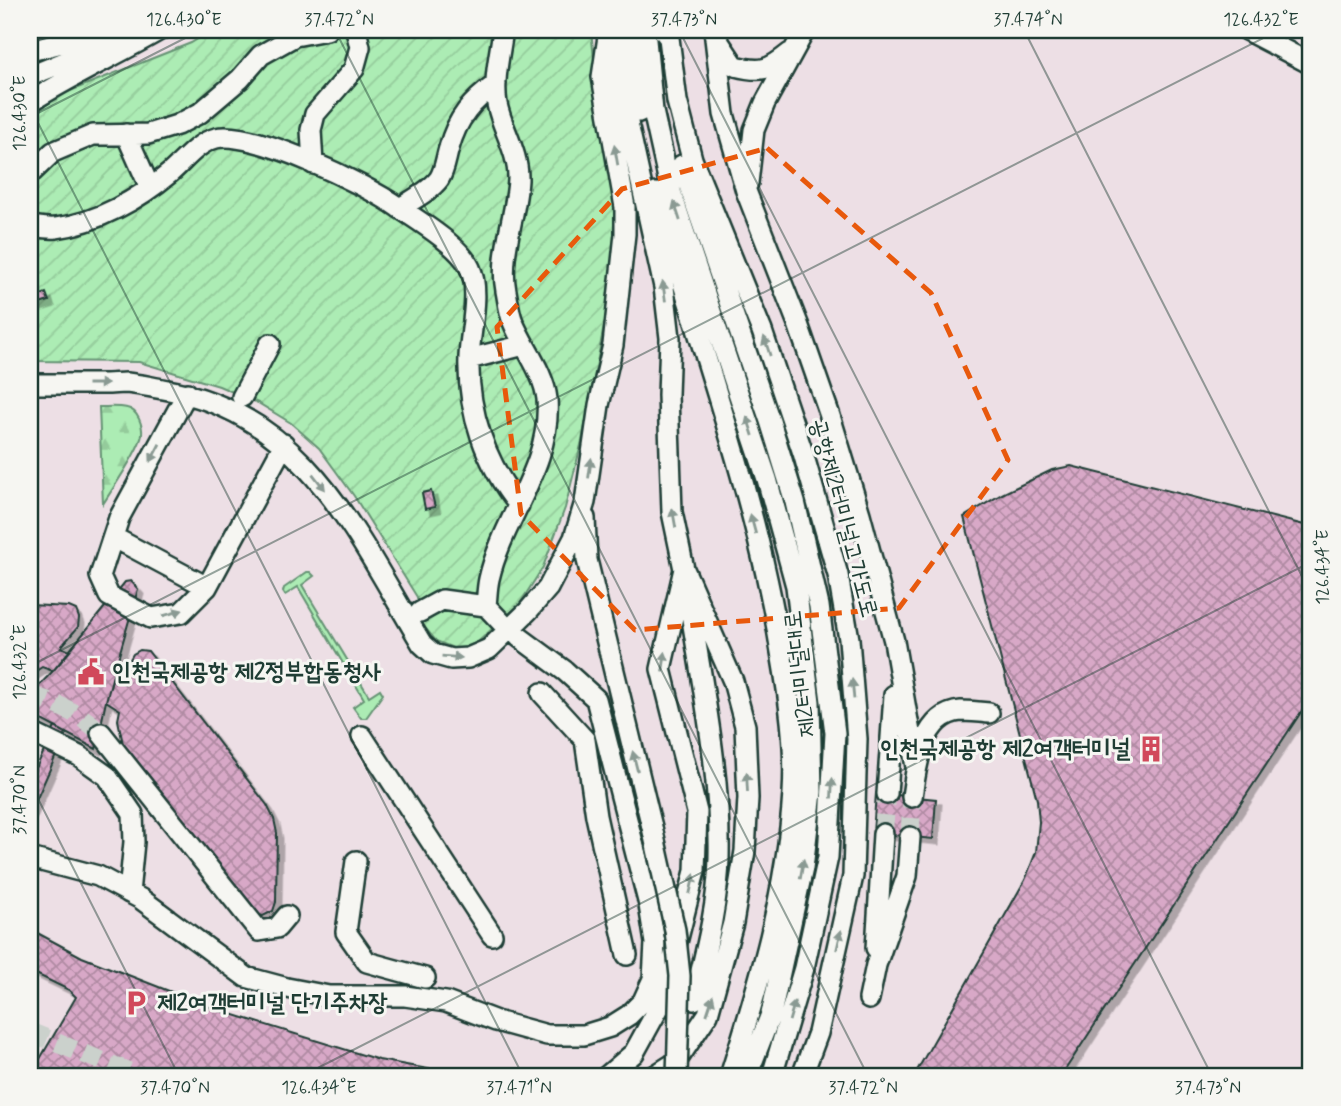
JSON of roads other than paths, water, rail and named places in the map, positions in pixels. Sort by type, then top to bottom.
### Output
[{"type":"street","points":[[30,76],[145,30]]},
{"type":"street","points":[[30,102],[60,82],[160,30]]},
{"type":"street","points":[[30,174],[53,152],[93,135],[148,134],[177,125],[205,109],[240,79],[261,55],[295,36],[327,30]]},
{"type":"street","points":[[313,164],[311,130],[315,114],[354,69],[360,47],[356,30]]},
{"type":"street","points":[[486,606],[488,581],[495,559],[541,452],[547,429],[547,396],[512,320],[505,286],[518,178],[515,156],[498,104],[496,84],[503,30]]},
{"type":"street","points":[[30,384],[125,383],[187,393],[246,416],[284,444],[308,468],[338,506],[422,644],[432,654],[451,659],[468,659],[489,649],[548,588],[573,538],[584,502],[599,405],[613,345],[625,234],[625,207],[602,77],[610,30]]},
{"type":"street","points":[[610,30],[664,287],[670,338],[668,396],[672,512],[684,569],[719,799],[719,862],[709,933],[694,1000]]},
{"type":"street","name":"제2터미널대로","points":[[628,30],[636,94],[652,179],[731,442],[771,590],[789,703],[793,791],[786,867],[758,988],[730,1076]]},
{"type":"street","points":[[645,30],[653,111],[671,192],[767,479],[796,586],[810,702],[812,792],[803,868],[771,1014],[747,1076]]},
{"type":"street","name":"제2터미널대로","points":[[661,30],[663,74],[677,148],[794,502],[819,606],[835,733],[828,856],[804,968],[772,1076]]},
{"type":"street","name":"공항제2터미널고가도로","points":[[661,30],[669,38],[677,101],[692,159],[762,331],[803,453],[838,575],[849,639],[858,740],[853,876],[818,1033],[802,1076]]},
{"type":"street","points":[[747,191],[754,130],[765,103],[805,30]]},
{"type":"street","points":[[1246,30],[1311,64]]},
{"type":"street","points":[[30,51],[101,33],[121,39]]},
{"type":"street","points":[[714,33],[735,66],[752,70],[771,68],[796,48]]},
{"type":"street","points":[[714,33],[724,114],[747,191],[830,416],[894,641],[916,767]]},
{"type":"street","points":[[400,208],[433,186],[440,177],[453,133],[461,117],[468,106],[496,84]]},
{"type":"street","points":[[205,109],[219,138]]},
{"type":"street","points":[[126,134],[150,188]]},
{"type":"street","points":[[30,226],[55,228],[104,214],[150,188],[206,142],[226,137],[283,151],[333,171],[400,208],[458,251],[469,265],[475,279],[469,359],[470,388],[485,450],[505,487],[519,505]]},
{"type":"street","points":[[475,279],[505,271]]},
{"type":"street","points":[[242,397],[270,344]]},
{"type":"street","points":[[469,359],[524,345]]},
{"type":"street","points":[[187,393],[119,518],[100,576],[109,596],[151,618],[181,613],[207,587],[284,444]]},
{"type":"street","points":[[584,502],[587,560],[675,930],[680,976],[677,1076]]},
{"type":"street","points":[[113,537],[207,587]]},
{"type":"street","points":[[607,1076],[634,1053],[662,1002],[695,871],[697,813],[661,669],[684,569]]},
{"type":"street","points":[[654,1076],[676,1062],[708,1014],[733,923],[745,850],[748,797],[745,726],[733,681],[684,569]]},
{"type":"street","points":[[420,612],[442,600],[486,606],[503,624]]},
{"type":"street","points":[[30,858],[98,876],[129,893],[246,977],[329,996],[405,996],[446,1002],[496,1021],[547,1035],[584,1035],[610,1027],[629,1015],[643,1001],[653,979],[655,943],[649,905],[596,699],[565,671],[519,637]]},
{"type":"street","points":[[887,794],[895,706],[894,641]]},
{"type":"street","points":[[542,693],[585,740],[596,816],[627,955]]},
{"type":"street","points":[[912,797],[916,767],[925,736],[943,719],[958,711],[989,713]]},
{"type":"street","points":[[30,732],[79,757],[107,776],[133,814],[134,842],[129,893]]},
{"type":"street","points":[[101,733],[259,931],[276,928],[287,916]]},
{"type":"street","points":[[362,736],[492,935]]},
{"type":"street","points":[[876,965],[883,834]]},
{"type":"street","points":[[869,999],[876,965],[907,876],[910,837]]},
{"type":"street","points":[[356,861],[346,932],[366,962],[425,978]]},
{"type":"tunnel","points":[[30,695],[68,710],[101,733]]},
{"type":"tunnel","points":[[883,834],[887,794]]},
{"type":"tunnel","points":[[910,837],[912,797]]},
{"type":"tunnel","points":[[30,1032],[139,1076]]},
{"type":"place","name":"인천국제공항 제2정부합동청사","points":[[91,672]]},
{"type":"place","name":"인천국제공항 제2여객터미널","points":[[1151,749]]},
{"type":"place","name":"제2여객터미널 단기주차장","points":[[136,1003]]}]
